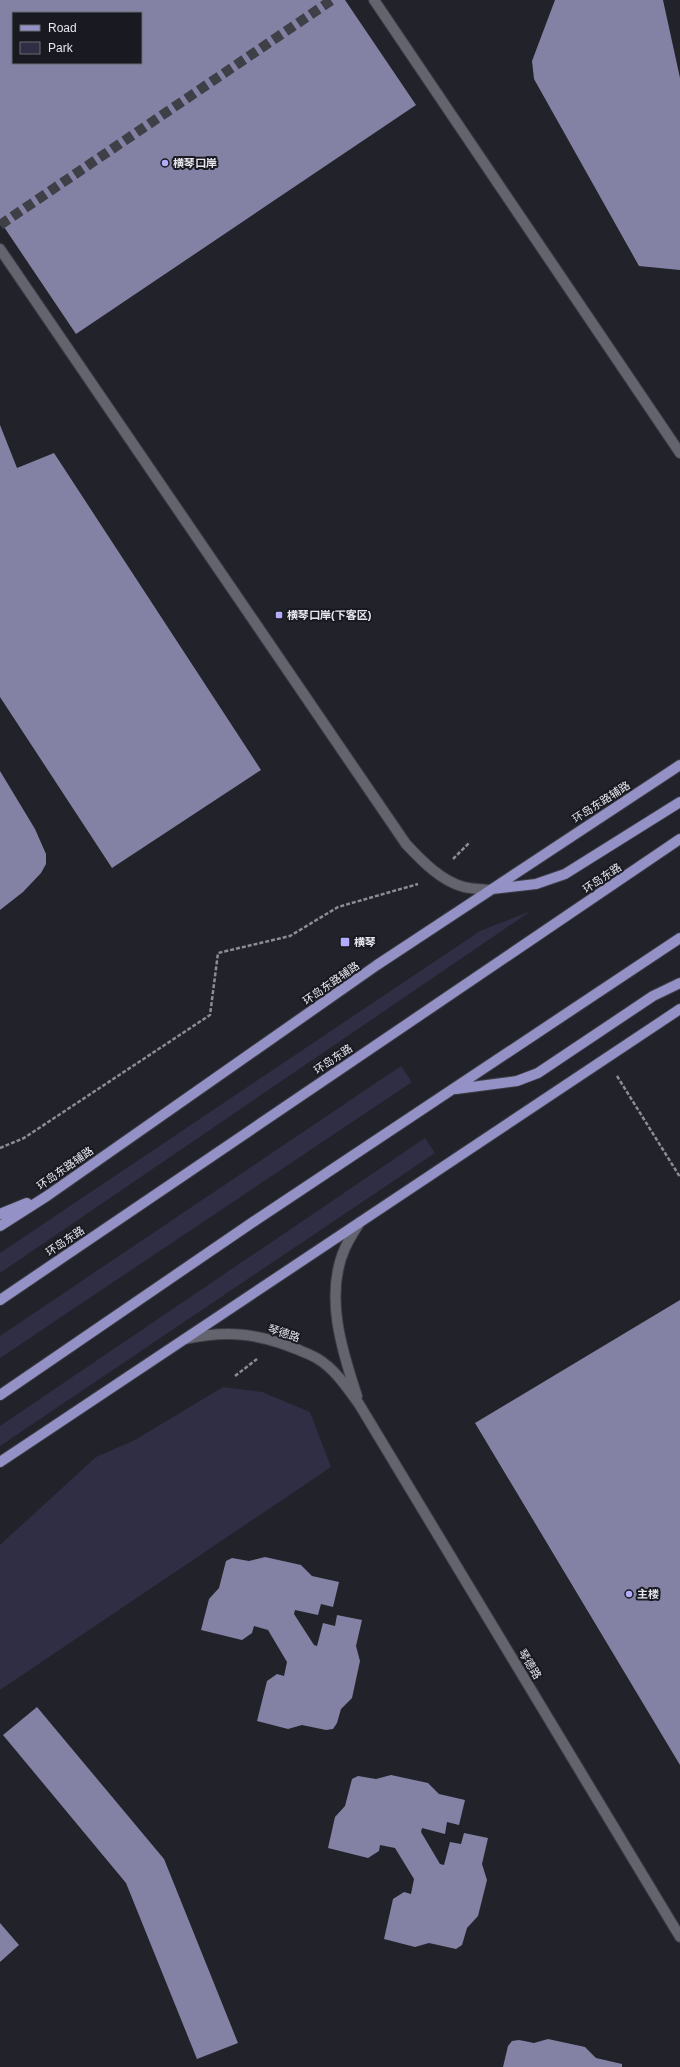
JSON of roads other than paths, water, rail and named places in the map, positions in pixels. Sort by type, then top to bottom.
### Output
[{"type":"main road","name":"环岛东路辅路","points":[[0,1226],[47,1196],[377,965],[680,765]]},
{"type":"main road","points":[[490,890],[536,884],[565,874],[680,802]]},
{"type":"main road","name":"环岛东路","points":[[0,1300],[680,839]]},
{"type":"main road","points":[[0,1395],[253,1222],[680,938]]},
{"type":"main road","points":[[452,1090],[517,1081],[538,1073],[653,996],[680,983]]},
{"type":"main road","points":[[0,1462],[680,1009]]},
{"type":"main road","points":[[0,1214],[47,1196]]},
{"type":"street","points":[[374,0],[680,453]]},
{"type":"street","points":[[0,249],[406,844],[422,861],[438,873],[464,886],[490,890]]},
{"type":"street","name":"琴德路","points":[[359,1404],[341,1342],[336,1307],[337,1277],[345,1249],[360,1222]]},
{"type":"street","name":"琴德路","points":[[181,1340],[212,1334],[238,1333],[279,1342],[319,1359],[341,1380],[359,1404],[680,1937]]},
{"type":"tunnel","points":[[0,225],[332,0]]},
{"type":"place","name":"横琴口岸","points":[[165,163]]},
{"type":"place","name":"横琴口岸(下客区)","points":[[279,615]]},
{"type":"place","name":"横琴","points":[[345,942]]},
{"type":"place","name":"主楼","points":[[629,1594]]}]
